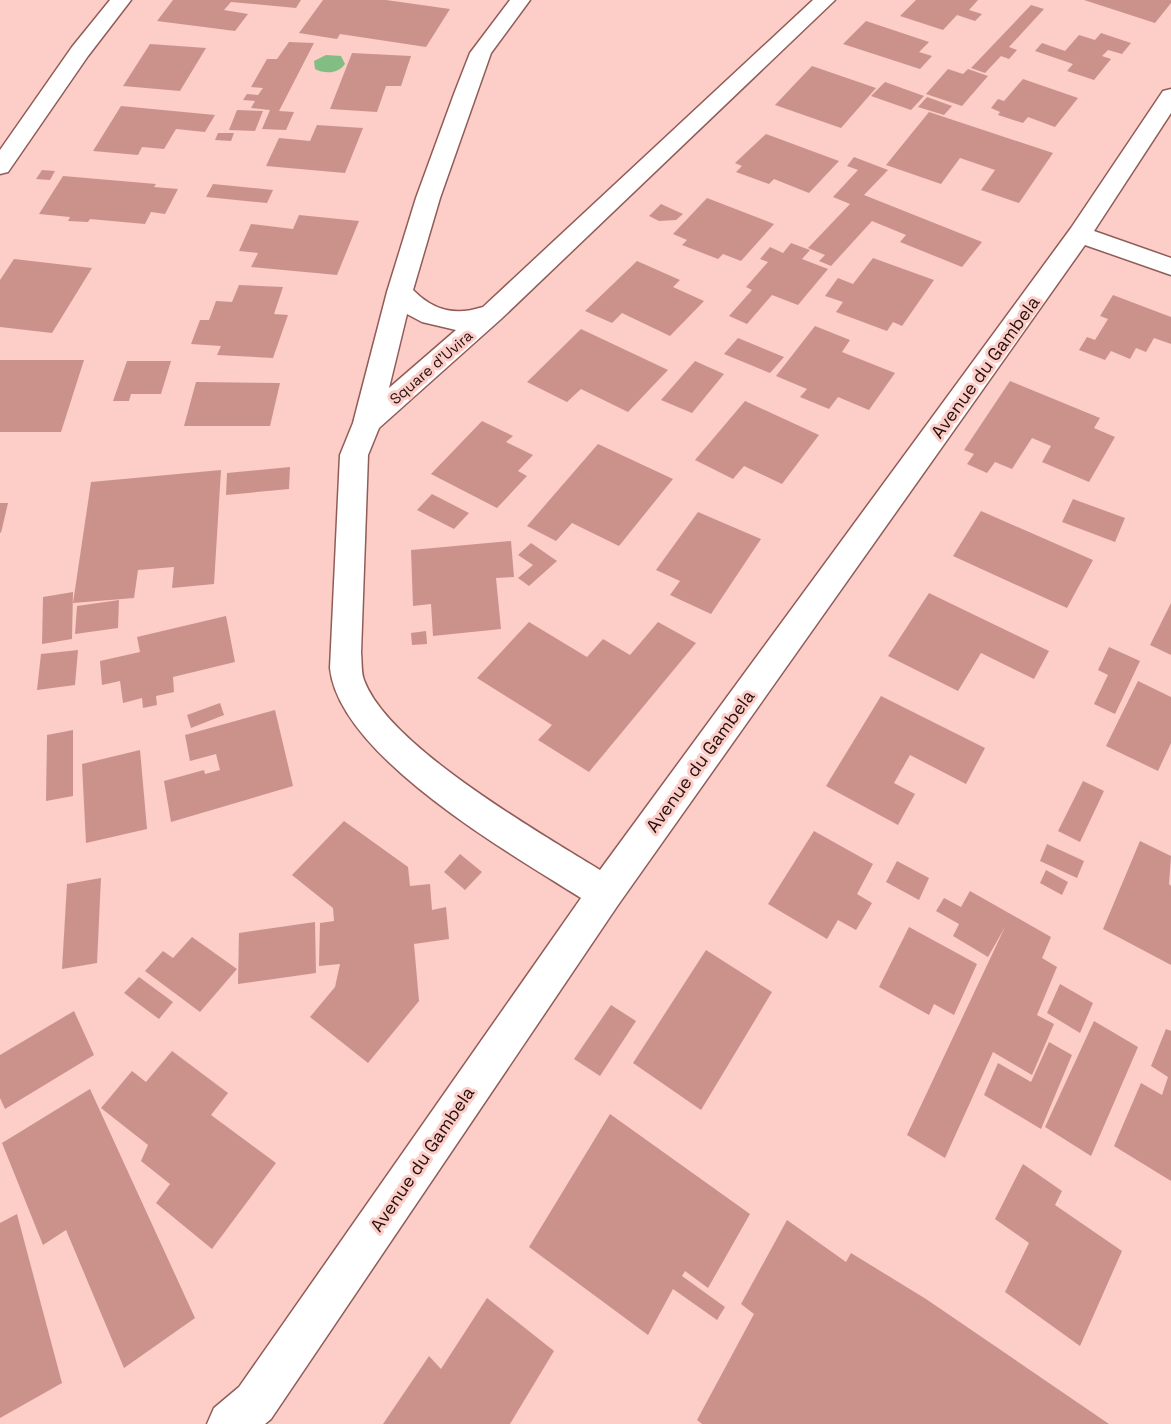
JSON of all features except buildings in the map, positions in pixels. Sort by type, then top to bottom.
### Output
[{"type":"street","points":[[0,167],[80,52],[121,0]]},
{"type":"street","name":"Square d'Uvira","points":[[367,423],[400,292],[428,198],[481,53],[520,0]]},
{"type":"street","name":"Square d'Uvira","points":[[367,423],[492,313],[825,0]]},
{"type":"street","name":"Avenue du Gambela","points":[[230,1424],[255,1403],[605,892],[1080,234],[1171,96]]},
{"type":"street","points":[[1080,234],[1171,267]]},
{"type":"street","points":[[400,292],[418,311],[440,320],[461,321],[492,313]]},
{"type":"street","points":[[367,423],[354,455],[351,479],[345,627],[348,682],[360,705],[375,725],[412,761],[479,812],[605,892]]},
{"type":"shaded area","points":[[326,55],[341,56],[345,64],[339,70],[331,72],[315,69],[314,61]]}]
